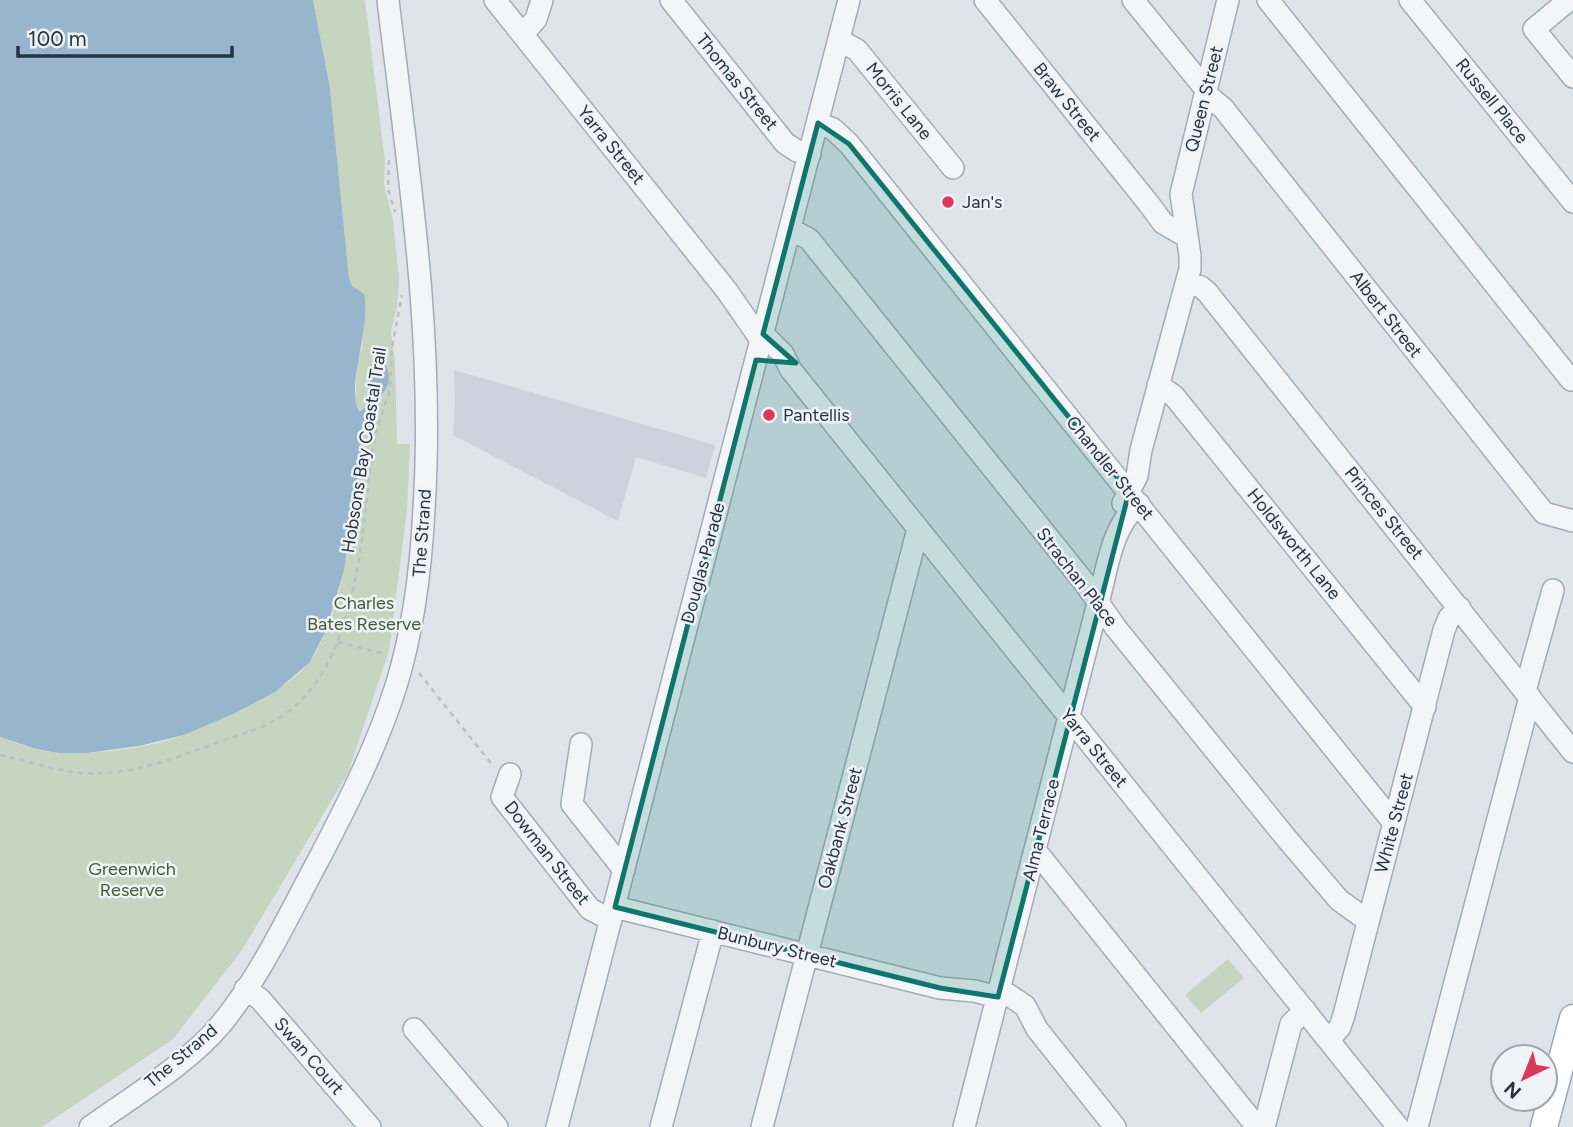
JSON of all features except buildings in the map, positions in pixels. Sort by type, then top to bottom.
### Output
[{"type":"main road","points":[[1544,1127],[1573,1018]]},
{"type":"street","name":"The Strand","points":[[90,1127],[187,1056],[221,1023],[245,989],[292,910],[353,794],[375,745],[396,687],[417,598],[427,468],[426,360],[422,283],[388,0]]},
{"type":"street","name":"Yarra Street","points":[[495,0],[727,291],[760,344],[776,363],[791,370],[1398,1127]]},
{"type":"street","points":[[517,27],[530,0]]},
{"type":"street","points":[[517,27],[536,19],[542,0]]},
{"type":"street","name":"Thomas Street","points":[[671,0],[785,143],[797,151],[810,154]]},
{"type":"street","name":"Douglas Parade","points":[[557,1127],[849,0]]},
{"type":"street","name":"Braw Street","points":[[985,0],[1163,223],[1187,237]]},
{"type":"street","name":"Albert Street","points":[[1133,0],[1207,92],[1220,104],[1544,513],[1573,521]]},
{"type":"street","name":"Queen Street","points":[[1181,199],[1228,0]]},
{"type":"street","points":[[1268,0],[1571,380],[1573,379]]},
{"type":"street","name":"Russell Place","points":[[1410,0],[1573,202]]},
{"type":"street","points":[[1569,0],[1534,29],[1573,77]]},
{"type":"street","name":"Morris Lane","points":[[839,40],[857,50],[953,168]]},
{"type":"street","name":"Chandler Street","points":[[818,123],[834,129],[849,144],[1393,822]]},
{"type":"street","points":[[1149,204],[1166,212],[1181,199]]},
{"type":"street","name":"Alma Terrace","points":[[964,1127],[1118,533],[1119,512],[1139,472],[1140,450],[1187,282],[1191,263],[1181,199]]},
{"type":"street","name":"Strachan Place","points":[[790,229],[809,239],[1084,582],[1124,639],[1339,900],[1368,921]]},
{"type":"street","name":"Princes Street","points":[[1187,282],[1207,292],[1573,752]]},
{"type":"street","name":"Yarra Street","points":[[727,291],[747,306],[770,307]]},
{"type":"street","name":"Holdsworth Lane","points":[[1158,385],[1174,396],[1425,708]]},
{"type":"street","name":"Oakbank Street","points":[[762,1127],[918,529]]},
{"type":"street","points":[[1417,1127],[1553,590]]},
{"type":"street","name":"White Street","points":[[1329,1040],[1340,1027],[1344,1015],[1444,630],[1449,618],[1460,608]]},
{"type":"street","points":[[582,744],[572,804],[624,870]]},
{"type":"street","name":"Dowman Street","points":[[509,779],[502,797],[590,909],[613,913]]},
{"type":"street","points":[[1035,850],[1257,1127]]},
{"type":"street","name":"Bunbury Street","points":[[613,913],[713,931],[997,1001],[1039,1032],[1115,1127]]},
{"type":"street","points":[[661,1127],[713,931]]},
{"type":"street","name":"Swan Court","points":[[245,989],[260,999],[370,1127]]},
{"type":"street","points":[[1264,1127],[1290,1027],[1305,1010]]},
{"type":"street","points":[[414,1029],[497,1127]]},
{"type":"path","points":[[389,160],[388,189],[395,214]]},
{"type":"path","name":"Hobsons Bay Coastal Trail","points":[[0,755],[72,771],[103,773],[134,768],[248,733],[281,717],[297,705],[320,676],[338,642],[357,575],[372,451],[390,390],[392,347],[401,307],[402,288]]},
{"type":"path","points":[[338,642],[392,656]]},
{"type":"path","points":[[419,673],[509,779]]},
{"type":"highlighted area","points":[[818,123],[849,144],[1129,492],[998,997],[940,988],[615,907],[756,360],[796,363],[763,334]]},
{"type":"shaded area","points":[[454,370],[715,445],[706,478],[636,457],[618,521],[453,435]]},
{"type":"green space","name":"Greenwich Reserve","points":[[313,0],[365,0],[385,161],[384,184],[393,221],[399,279],[397,307],[391,332],[395,361],[397,444],[410,444],[407,510],[389,651],[348,773],[242,950],[173,1039],[42,1127],[0,1127],[0,737],[51,752],[90,753],[133,748],[187,734],[259,700],[295,677],[309,662],[323,639],[342,580],[354,512],[365,421],[355,403],[366,303],[349,278],[330,88]]},
{"type":"green space","points":[[1228,959],[1244,978],[1201,1013],[1185,995]]},
{"type":"water","points":[[0,0],[313,0],[330,88],[349,278],[352,286],[364,294],[365,323],[355,389],[360,412],[373,395],[369,368],[372,364],[381,362],[385,364],[388,372],[387,387],[364,417],[366,420],[344,571],[325,633],[309,663],[275,692],[235,713],[184,735],[139,746],[87,753],[59,753],[36,749],[0,737]]},
{"type":"place","name":"Jan's","points":[[948,202]]},
{"type":"place","name":"Pantellis","points":[[769,415]]},
{"type":"park label","name":"Charles Bates Reserve","points":[[364,613]]}]
